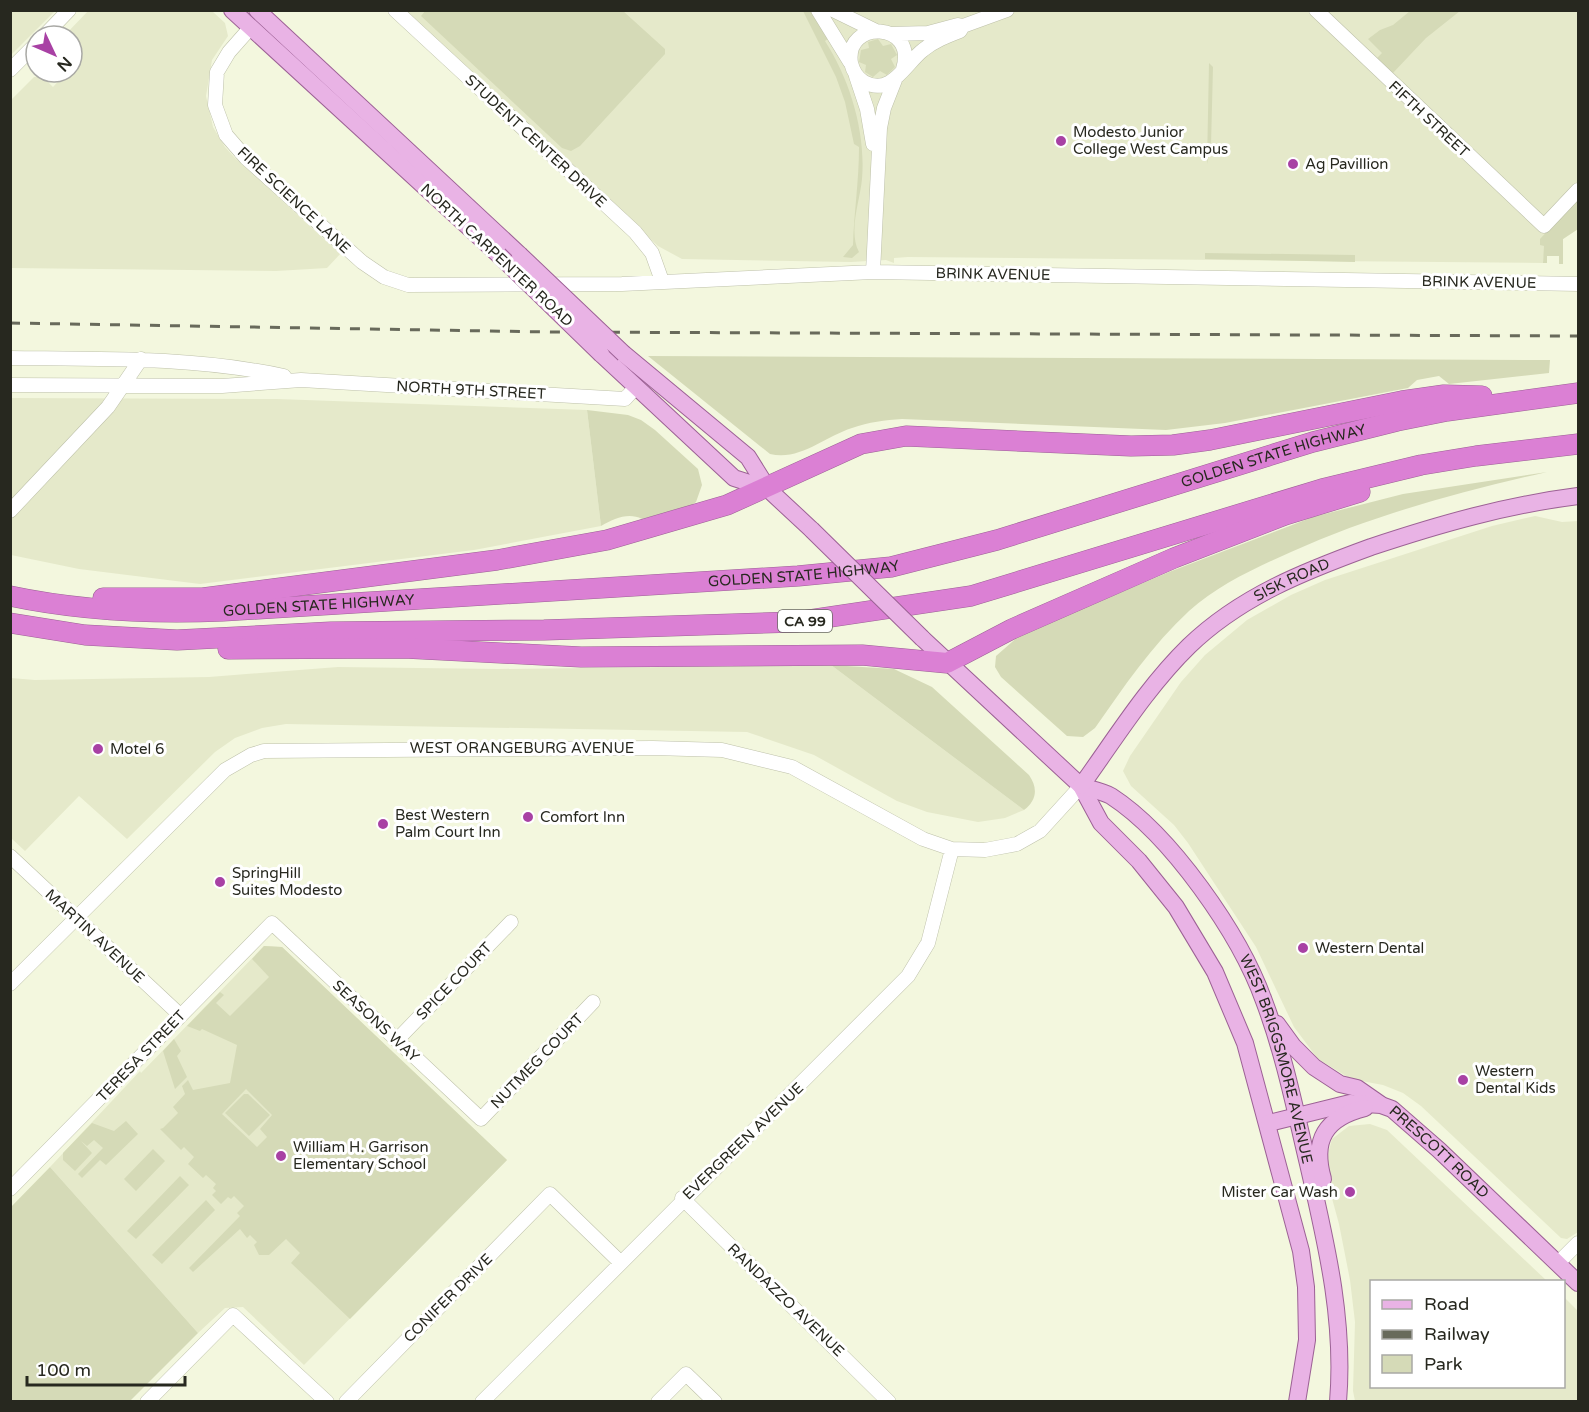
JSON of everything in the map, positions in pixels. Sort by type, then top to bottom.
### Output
[{"type":"highway","name":"GOLDEN STATE HIGHWAY","points":[[16,597],[101,610],[160,613],[223,611],[798,576],[891,567],[997,540],[1312,442],[1447,411],[1578,393]]},
{"type":"highway","points":[[16,597],[203,598],[497,560],[608,540],[705,513],[768,489],[861,444],[906,436],[1131,446],[1173,445],[1413,399],[1444,395],[1539,397]]},
{"type":"highway","name":"GOLDEN STATE HIGHWAY","points":[[10,622],[85,635],[177,640],[331,632],[544,630],[796,622],[971,596],[1322,489],[1410,468],[1476,456],[1578,444]]},
{"type":"highway","points":[[85,635],[174,647],[251,650],[404,648],[581,657],[862,655],[947,663],[1069,603],[1174,558],[1284,515],[1394,482],[1578,453]]},
{"type":"main road","name":"NORTH CARPENTER ROAD","points":[[232,10],[258,14],[624,354],[748,457],[768,489],[947,663]]},
{"type":"main road","name":"NORTH CARPENTER ROAD","points":[[258,14],[635,388],[734,478],[768,489]]},
{"type":"main road","name":"SISK ROAD","points":[[1081,786],[1147,695],[1178,658],[1205,633],[1254,597],[1313,568],[1445,523],[1497,509],[1578,496]]},
{"type":"main road","name":"WEST BRIGGSMORE AVENUE","points":[[947,663],[1081,786],[1101,823],[1139,861],[1170,900],[1215,972],[1245,1042],[1269,1123],[1301,1251],[1306,1287],[1307,1340],[1297,1401]]},
{"type":"main road","name":"WEST BRIGGSMORE AVENUE","points":[[1081,786],[1109,795],[1139,819],[1171,851],[1199,886],[1239,949],[1265,1002],[1296,1116],[1336,1294],[1340,1348],[1338,1401]]},
{"type":"main road","points":[[1265,1002],[1293,1046],[1314,1066],[1340,1084],[1357,1089],[1381,1105]]},
{"type":"main road","name":"PRESCOTT ROAD","points":[[1269,1123],[1350,1103],[1381,1105],[1402,1116],[1558,1263],[1577,1278]]},
{"type":"main road","points":[[1336,1294],[1336,1236],[1320,1167],[1319,1144],[1326,1130],[1338,1120],[1354,1111],[1381,1105]]},
{"type":"street","points":[[56,24],[69,10]]},
{"type":"street","name":"STUDENT CENTER DRIVE","points":[[395,10],[635,232],[652,253],[662,281]]},
{"type":"street","points":[[818,10],[836,36],[854,71],[867,109],[877,176],[873,272]]},
{"type":"street","points":[[833,10],[876,31],[891,34],[922,34],[958,25],[963,26],[1007,10]]},
{"type":"street","name":"FIFTH STREET","points":[[1316,10],[1544,226],[1578,190]]},
{"type":"street","name":"FIRE SCIENCE LANE","points":[[258,14],[229,51],[217,72],[215,105],[226,135],[246,158],[362,262],[384,278],[408,285]]},
{"type":"street","points":[[876,31],[861,37],[851,51],[854,71],[871,85],[884,85],[899,75],[928,46],[960,31],[963,26]]},
{"type":"street","points":[[877,176],[884,108],[899,75],[904,49],[891,34]]},
{"type":"street","points":[[10,70],[24,56]]},
{"type":"street","name":"BRINK AVENUE","points":[[408,285],[421,288],[598,285],[873,272],[1578,284]]},
{"type":"street","name":"NORTH 9TH STREET","points":[[10,358],[141,359],[234,366],[301,380]]},
{"type":"street","points":[[10,511],[108,408],[141,359]]},
{"type":"street","name":"NORTH 9TH STREET","points":[[10,385],[222,386],[301,380],[625,399],[635,388]]},
{"type":"street","name":"WEST ORANGEBURG AVENUE","points":[[10,984],[225,770],[251,755],[281,749],[722,750],[792,767],[923,839],[952,849],[985,850],[1017,844],[1040,831],[1081,786]]},
{"type":"street","name":"EVERGREEN AVENUE","points":[[482,1401],[682,1198],[792,1094],[908,976],[928,943],[952,849]]},
{"type":"street","name":"MARTIN AVENUE","points":[[10,856],[180,1016]]},
{"type":"street","name":"SPICE COURT","points":[[397,1040],[511,922]]},
{"type":"street","name":"TERESA STREET","points":[[10,1190],[272,923]]},
{"type":"street","name":"SEASONS WAY","points":[[272,923],[481,1119]]},
{"type":"street","name":"NUTMEG COURT","points":[[481,1119],[594,1002]]},
{"type":"street","name":"CONIFER DRIVE","points":[[346,1401],[550,1194],[620,1262]]},
{"type":"street","name":"RANDAZZO AVENUE","points":[[682,1198],[889,1401]]},
{"type":"street","points":[[1558,1263],[1578,1243]]},
{"type":"street","points":[[147,1401],[233,1315],[327,1401]]},
{"type":"street","points":[[658,1401],[686,1374],[715,1401]]},
{"type":"shaded area","points":[[89,10],[212,11],[225,23],[228,36],[212,60],[206,96],[213,127],[235,158],[323,238],[342,252],[327,268],[276,271],[11,268],[11,100],[27,84],[50,84],[53,87],[56,84],[84,84],[84,24],[76,24]]},
{"type":"shaded area","points":[[10,11],[55,11],[42,24],[24,24],[24,42],[11,55]]},
{"type":"shaded area","name":"Modesto Junior College West Campus","points":[[404,11],[1578,11],[1578,229],[1563,239],[1563,246],[1545,246],[1543,263],[908,257],[894,258],[894,263],[886,260],[851,262],[682,259],[658,246]]},
{"type":"shaded area","points":[[11,398],[277,399],[587,410],[601,526],[474,550],[200,584],[79,569],[11,555]]},
{"type":"shaded area","points":[[1535,516],[1562,522],[1578,521],[1578,1232],[1567,1239],[1561,1238],[1421,1106],[1403,1093],[1383,1085],[1351,1079],[1318,1059],[1294,1027],[1256,947],[1188,843],[1174,825],[1131,786],[1123,771],[1130,756],[1181,682],[1205,655],[1247,620],[1291,595],[1325,580],[1492,526]]},
{"type":"shaded area","points":[[831,665],[1024,810],[1005,818],[978,822],[927,812],[897,801],[814,755],[747,732],[286,724],[262,728],[235,738],[215,752],[127,839],[79,796],[25,851],[11,838],[11,678],[35,680],[209,677],[338,667],[498,669]]},
{"type":"shaded area","name":"William H. Garrison Elementary School","points":[[264,946],[282,947],[507,1160],[304,1365],[243,1307],[225,1308],[198,1333],[50,1167],[140,1071],[141,1073]]},
{"type":"shaded area","points":[[1370,1124],[1387,1130],[1546,1280],[1370,1280],[1370,1388],[1565,1388],[1565,1298],[1578,1311],[1578,1401],[1355,1401],[1353,1391],[1355,1322],[1350,1280],[1339,1224],[1324,1169],[1332,1139],[1349,1126]]},
{"type":"green space","points":[[426,10],[623,11],[665,49],[665,54],[580,146],[571,151],[562,148],[421,16]]},
{"type":"green space","points":[[803,11],[811,11],[830,37],[825,41],[849,89],[859,125],[863,161],[855,235],[859,252],[852,258],[843,257],[853,245],[859,147],[854,144],[845,102],[836,77]]},
{"type":"green space","points":[[1410,11],[1460,11],[1426,38],[1392,74],[1376,59],[1382,53],[1368,39],[1380,30],[1393,25]]},
{"type":"green space","points":[[878,39],[883,46],[891,44],[897,55],[891,59],[895,67],[887,75],[880,71],[873,77],[865,72],[866,65],[859,62],[861,50],[869,48],[868,42]]},
{"type":"green space","points":[[1209,63],[1213,67],[1211,145],[1207,164]]},
{"type":"green space","points":[[1578,198],[1578,229],[1563,239],[1563,264],[1559,264],[1559,256],[1547,256],[1547,263],[1543,263],[1544,246],[1540,245],[1540,239]]},
{"type":"green space","points":[[1205,253],[1355,255],[1355,262],[1205,259]]},
{"type":"green space","points":[[648,356],[1550,360],[1549,373],[1449,384],[1439,376],[1417,380],[1408,388],[1225,423],[1166,430],[896,419],[858,426],[802,451],[781,455],[770,454]]},
{"type":"green space","points":[[587,410],[628,415],[641,420],[655,430],[698,469],[702,485],[696,502],[689,507],[642,519],[632,516],[621,517],[601,526]]},
{"type":"green space","points":[[1547,472],[1449,496],[1385,516],[1322,539],[1237,578],[1212,593],[1175,624],[1139,667],[1095,728],[1083,737],[1067,736],[1001,677],[995,667],[996,656],[1020,635],[1169,572],[1313,517],[1403,494]]},
{"type":"green space","points":[[831,665],[894,669],[932,687],[1029,775],[1035,789],[1032,802],[1024,810]]},
{"type":"green space","name":"William H. Garrison Elementary School","points":[[264,946],[282,947],[507,1160],[350,1319],[291,1263],[300,1253],[286,1239],[269,1255],[259,1255],[254,1245],[257,1242],[250,1235],[247,1238],[240,1229],[193,1272],[189,1268],[240,1216],[237,1213],[244,1206],[234,1196],[231,1199],[228,1197],[221,1204],[212,1195],[216,1191],[213,1188],[216,1184],[206,1175],[203,1178],[188,1164],[194,1157],[184,1147],[181,1150],[160,1129],[178,1113],[173,1107],[185,1094],[182,1086],[188,1080],[193,1090],[230,1083],[237,1045],[202,1029],[200,1031],[187,1026],[220,992],[224,995],[216,1003],[230,1016],[269,977],[252,959]],"holes":[[[246,1089],[272,1115],[260,1129],[267,1137],[257,1147],[222,1114]]]},
{"type":"green space","points":[[174,1039],[181,1051],[177,1056],[187,1077],[175,1089],[163,1051]]},
{"type":"green space","points":[[244,1094],[248,1094],[270,1115],[249,1136],[225,1113]]},
{"type":"green space","points":[[126,1121],[138,1134],[106,1165],[100,1160],[82,1178],[78,1174],[103,1148],[94,1140],[87,1146],[81,1141],[92,1153],[75,1171],[63,1160],[63,1153],[92,1123],[114,1131]]},
{"type":"green space","points":[[153,1149],[165,1161],[136,1191],[124,1179]]},
{"type":"green space","points":[[50,1167],[198,1333],[130,1401],[11,1401],[11,1207]]},
{"type":"green space","points":[[180,1176],[189,1185],[136,1239],[127,1231]]},
{"type":"green space","points":[[206,1200],[215,1210],[162,1264],[152,1255]]},
{"type":"railway","points":[[10,323],[551,332],[1578,336]]},
{"type":"place","name":"Modesto Junior College West Campus","points":[[1061,141]]},
{"type":"place","name":"Ag Pavillion","points":[[1293,164]]},
{"type":"place","name":"Motel 6","points":[[98,749]]},
{"type":"place","name":"Comfort Inn","points":[[528,817]]},
{"type":"place","name":"Best Western Palm Court Inn","points":[[383,824]]},
{"type":"place","name":"SpringHill Suites Modesto","points":[[220,882]]},
{"type":"place","name":"Western Dental","points":[[1303,948]]},
{"type":"place","name":"Western Dental Kids","points":[[1463,1080]]},
{"type":"place","name":"William H. Garrison Elementary School","points":[[281,1156]]},
{"type":"place","name":"Mister Car Wash","points":[[1350,1192]]}]
